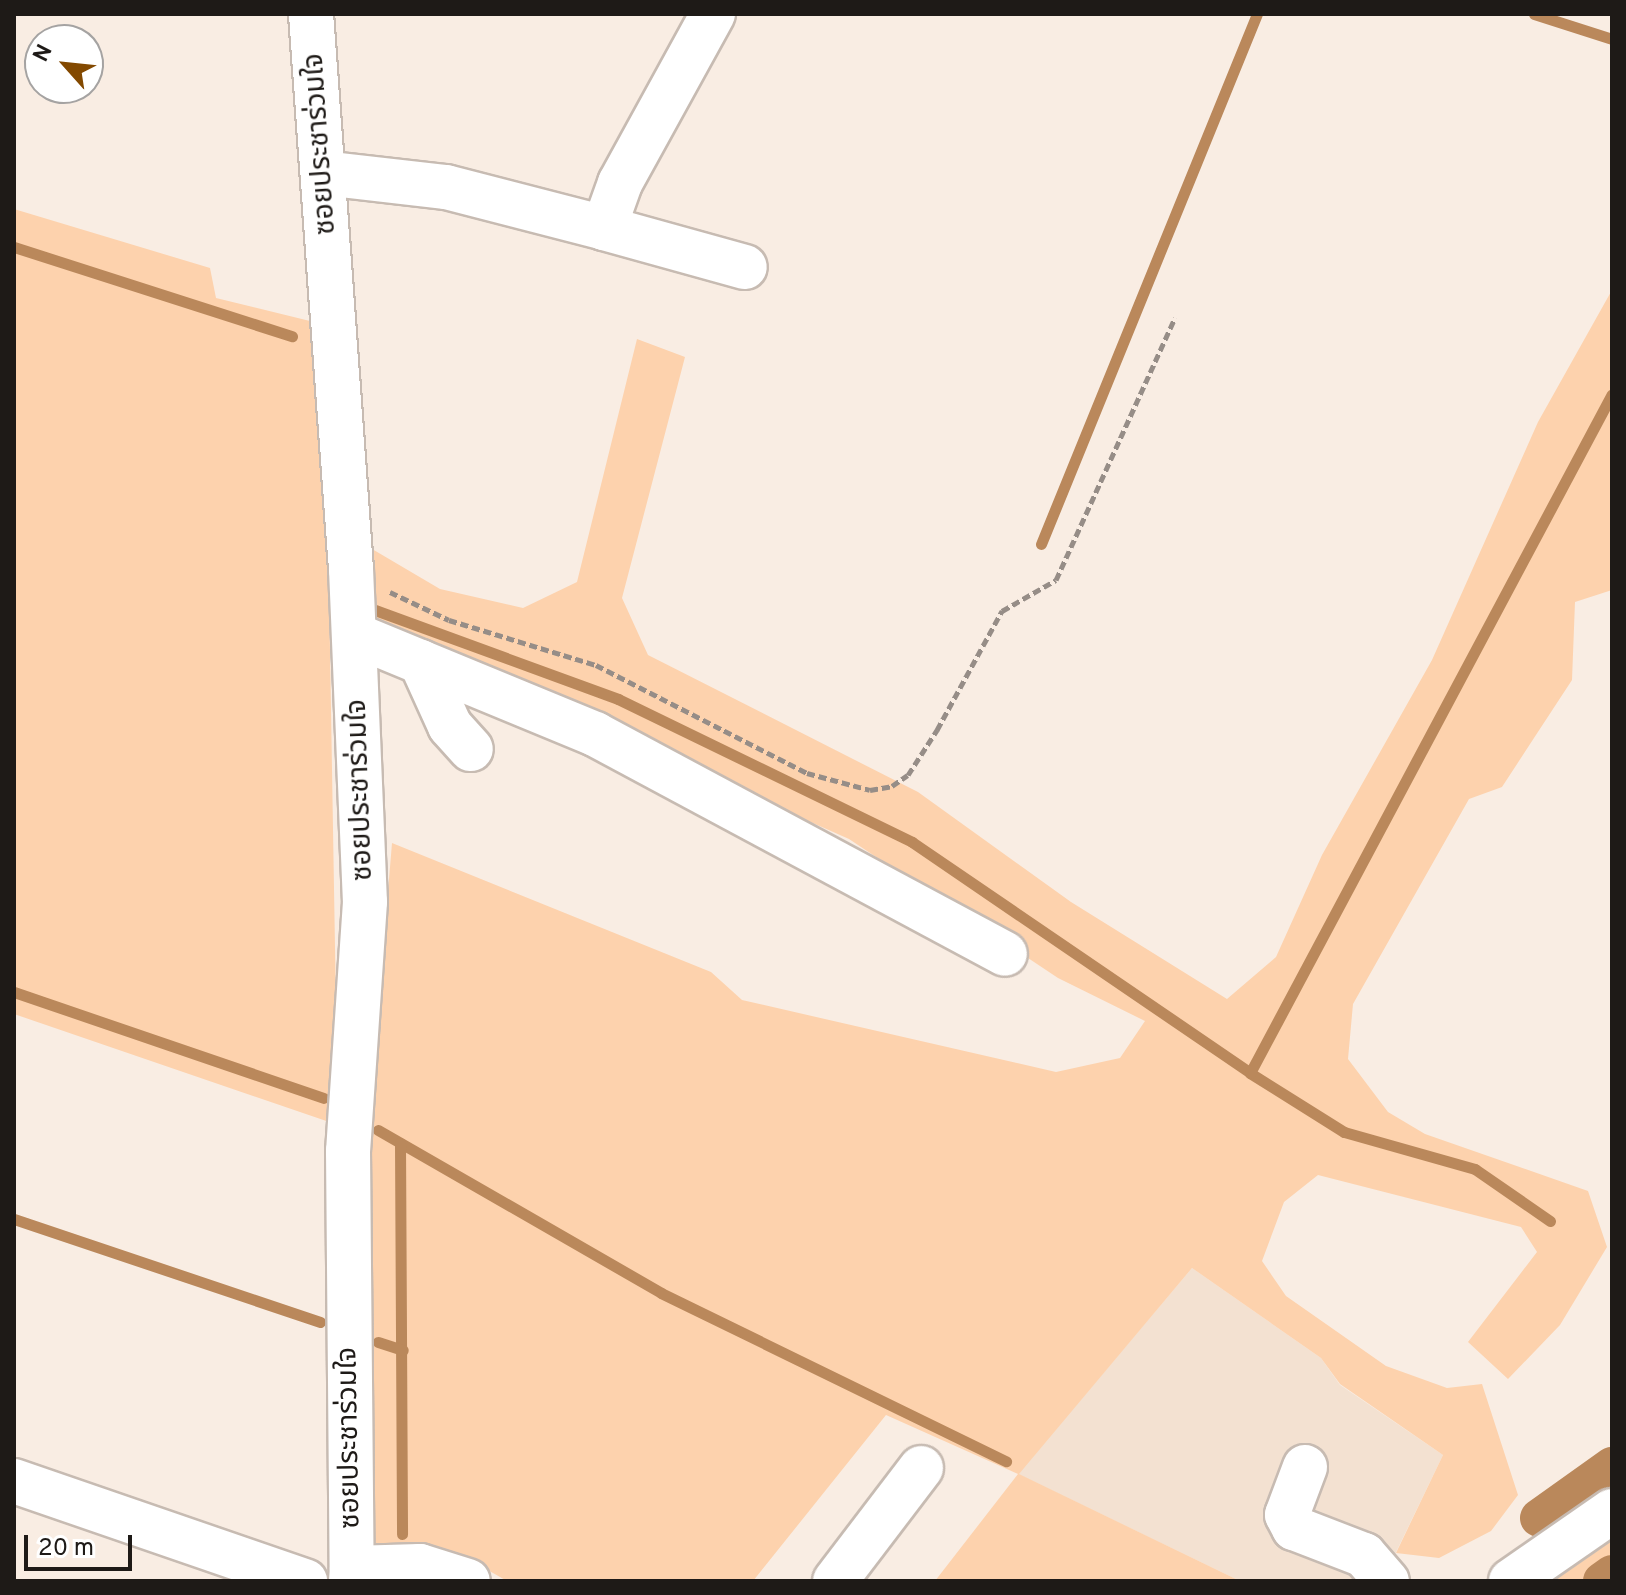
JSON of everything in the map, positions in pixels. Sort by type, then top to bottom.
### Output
[{"type":"street","name":"ซอยประชาร่วมใจ","points":[[311,14],[351,569],[365,902],[348,1151],[352,1574]]},
{"type":"street","points":[[604,228],[627,169],[713,14]]},
{"type":"street","points":[[323,173],[446,187],[745,267]]},
{"type":"street","points":[[355,635],[595,734],[1005,954]]},
{"type":"street","points":[[421,662],[450,726],[471,749]]},
{"type":"street","points":[[1305,1467],[1287,1515],[1294,1528],[1364,1555],[1387,1581]]},
{"type":"street","points":[[835,1581],[921,1468]]},
{"type":"street","points":[[14,1481],[305,1581]]},
{"type":"street","points":[[1511,1581],[1612,1511]]},
{"type":"street","points":[[352,1574],[420,1566],[468,1581]]},
{"type":"path","points":[[351,569],[449,620],[596,665],[807,773],[870,790],[892,786],[908,775],[937,730],[1002,611],[1056,580],[1175,318]]},
{"type":"shaded area","points":[[14,209],[210,268],[216,298],[314,322],[326,413],[338,1125],[14,1014]]},
{"type":"shaded area","points":[[1612,290],[1612,590],[1575,602],[1572,680],[1502,787],[1469,799],[1353,1004],[1348,1059],[1388,1112],[1425,1134],[1588,1191],[1607,1247],[1560,1325],[1508,1379],[1468,1342],[1537,1252],[1521,1227],[1318,1175],[1284,1202],[1262,1261],[1286,1296],[1386,1366],[1447,1388],[1482,1384],[1518,1495],[1491,1531],[1439,1558],[1396,1553],[1443,1455],[1340,1384],[1321,1358],[1192,1268],[1019,1474],[1240,1581],[935,1581],[1018,1474],[886,1415],[753,1581],[507,1581],[479,1565],[376,1547],[368,1530],[367,1146],[392,843],[711,972],[742,1000],[1056,1072],[1120,1058],[1145,1021],[1058,978],[849,839],[373,629],[367,546],[440,589],[523,608],[577,582],[637,339],[685,357],[622,598],[648,655],[918,792],[1071,902],[1227,999],[1276,957],[1322,855],[1432,660],[1538,422]]},
{"type":"shaded area","points":[[1192,1268],[1321,1358],[1340,1385],[1443,1455],[1382,1581],[1240,1581],[1018,1474]]},
{"type":"shaded area","points":[[1612,1530],[1612,1581],[1538,1581]]},
{"type":"waterway","points":[[1041,544],[1257,14]]},
{"type":"waterway","points":[[1534,14],[1612,39]]},
{"type":"waterway","points":[[14,247],[292,336]]},
{"type":"waterway","points":[[1550,1221],[1475,1169],[1344,1132],[1250,1073],[1612,394]]},
{"type":"waterway","points":[[375,610],[618,699],[912,842],[1250,1073]]},
{"type":"waterway","points":[[14,992],[323,1098]]},
{"type":"waterway","points":[[378,1130],[661,1293],[1006,1461]]},
{"type":"waterway","points":[[400,1143],[402,1534]]},
{"type":"waterway","points":[[14,1219],[320,1322]]},
{"type":"waterway","points":[[378,1342],[403,1350]]},
{"type":"waterway","points":[[1539,1518],[1612,1466]]},
{"type":"waterway","points":[[1602,1581],[1612,1574]]}]
